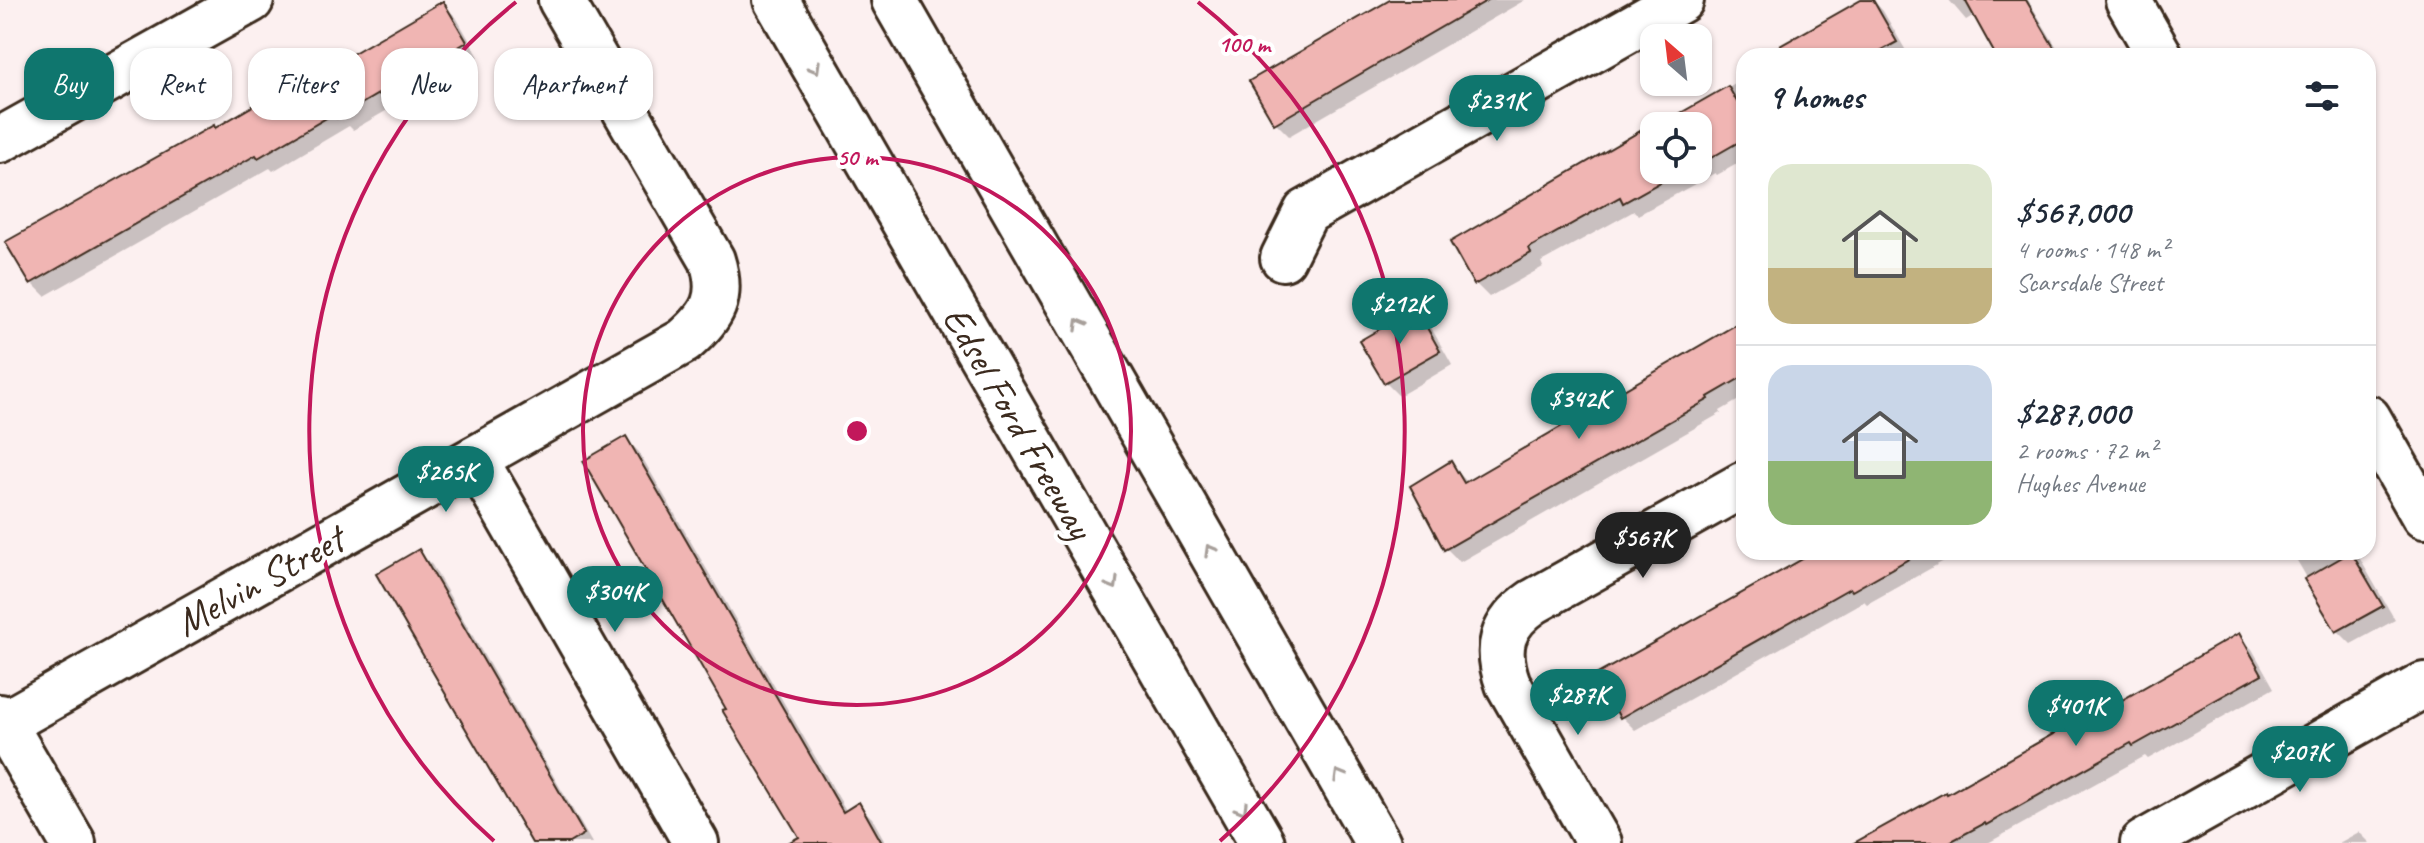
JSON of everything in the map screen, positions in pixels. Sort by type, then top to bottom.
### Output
[{"type":"main road","name":"Melvin Street","points":[[1,722],[475,459],[684,341],[699,329],[714,308],[717,275],[712,260],[561,0]]},
{"type":"main road","name":"Edsel Ford Freeway","points":[[776,0],[1262,843]]},
{"type":"main road","points":[[894,0],[1378,843]]},
{"type":"main road","points":[[908,0],[941,81]]},
{"type":"main road","points":[[1283,258],[1306,212],[1681,0]]},
{"type":"main road","points":[[2128,0],[2155,48]]},
{"type":"main road","points":[[0,140],[242,2]]},
{"type":"main road","points":[[2376,432],[2424,516]]},
{"type":"main road","points":[[475,459],[696,843]]},
{"type":"main road","points":[[1599,843],[1508,684],[1501,658],[1503,642],[1515,615],[1533,602],[1736,488]]},
{"type":"main road","points":[[2143,843],[2424,685]]},
{"type":"main road","points":[[1,722],[73,843]]},
{"type":"building","points":[[1390,0],[1488,0],[1274,124],[1249,81]]},
{"type":"building","points":[[1861,0],[1873,0],[1897,42],[1886,48],[1776,48]]},
{"type":"building","points":[[1965,0],[2026,0],[2054,48],[1992,48]]},
{"type":"building","points":[[443,1],[467,42],[457,48],[381,48],[381,92],[365,102],[365,48],[362,48]]},
{"type":"building","points":[[1728,86],[1736,100],[1736,144],[1712,157],[1712,112],[1682,112]]},
{"type":"building","points":[[248,109],[248,120],[323,120],[30,284],[5,242],[214,125],[215,128]]},
{"type":"building","points":[[1640,131],[1640,184],[1657,184],[1623,203],[1620,197],[1529,248],[1531,253],[1474,285],[1450,242]]},
{"type":"building","points":[[1416,308],[1440,351],[1384,383],[1359,341]]},
{"type":"building","points":[[1736,325],[1736,381],[1444,550],[1410,486],[1451,461],[1464,483]]},
{"type":"building","points":[[626,436],[843,812],[859,802],[882,843],[788,843],[799,837],[722,710],[726,709],[583,461]]},
{"type":"building","points":[[419,549],[584,834],[569,843],[532,843],[376,574]]},
{"type":"building","points":[[1801,560],[1907,560],[1852,591],[1850,588],[1620,718],[1596,675]]},
{"type":"building","points":[[2337,560],[2356,560],[2383,606],[2336,632],[2304,579]]},
{"type":"building","points":[[2239,633],[2262,674],[2133,746],[2131,743],[1986,825],[1948,843],[1854,843],[2092,712],[2094,716]]}]
